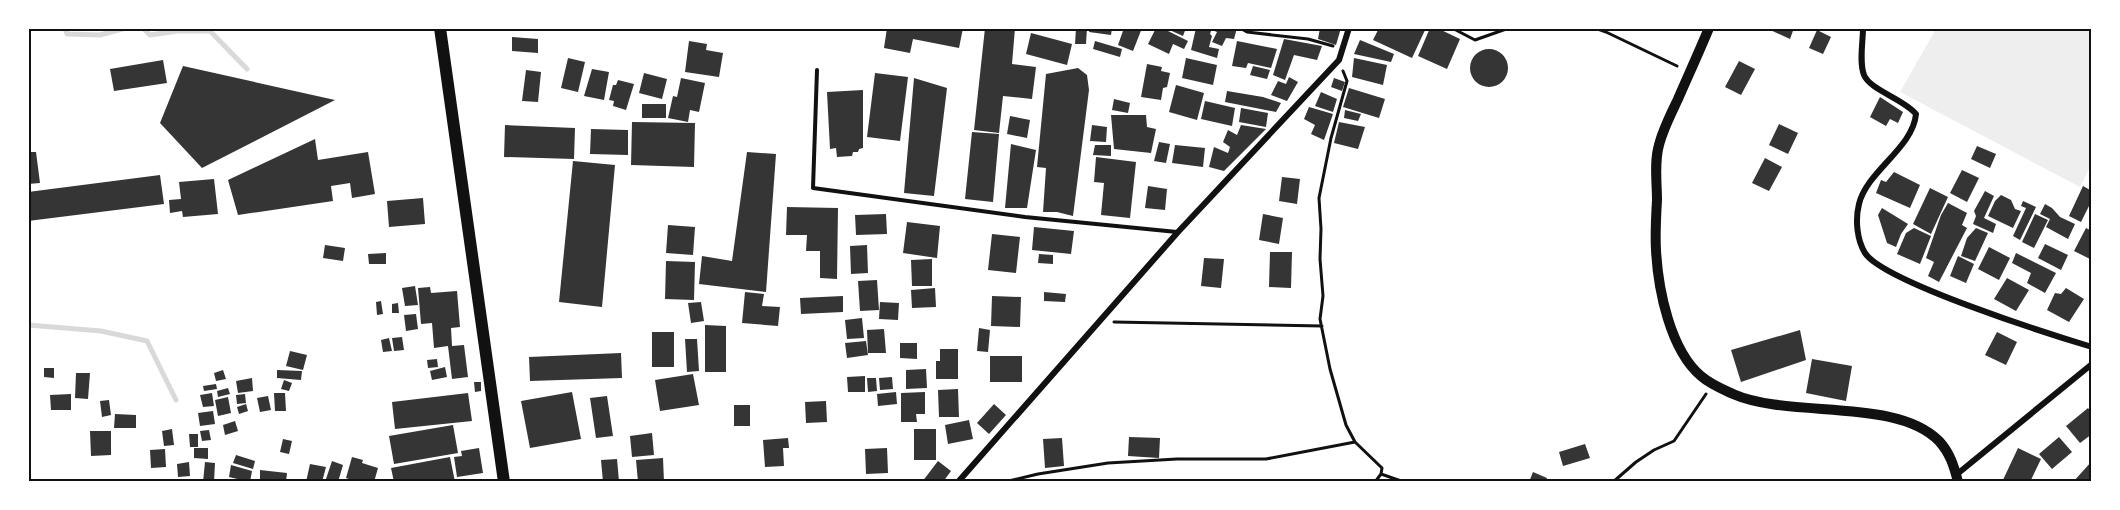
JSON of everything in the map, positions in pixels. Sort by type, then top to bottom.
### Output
[{"type":"main road","points":[[440,28],[504,482]]},
{"type":"street","points":[[958,482],[1178,232],[1339,60],[1349,28]]},
{"type":"street","points":[[1710,28],[1658,148],[1655,249],[1663,297],[1675,338],[1691,366],[1702,376],[1714,385],[1758,403],[1876,414],[1902,421],[1938,440],[1947,451],[1957,478],[2091,364]]},
{"type":"street","points":[[1863,28],[1864,75],[1873,86],[1911,107],[1917,114],[1916,124],[1910,134],[1868,186],[1859,204],[1857,222],[1859,238],[1866,254],[1877,264],[1893,273],[1932,290],[2014,322],[2091,347]]},
{"type":"lane","points":[[817,70],[813,188],[1025,217],[1178,232]]},
{"type":"path","points":[[1240,28],[1246,32],[1308,39],[1343,49]]},
{"type":"path","points":[[1452,28],[1475,40],[1509,28]]},
{"type":"path","points":[[1594,28],[1690,72]]},
{"type":"path","points":[[1339,60],[1347,81],[1331,138],[1319,198],[1323,296],[1320,319],[1330,369],[1346,425],[1355,442],[1382,468],[1375,482]]},
{"type":"path","points":[[1099,322],[1322,326]]},
{"type":"path","points":[[1613,482],[1636,462],[1674,441],[1714,385]]},
{"type":"path","points":[[1004,482],[1108,463],[1177,459],[1266,459],[1355,442]]},
{"type":"path","points":[[1381,474],[1404,482]]},
{"type":"shaded area","points":[[1936,29],[2091,29],[2091,165],[2080,187],[1900,92]]},
{"type":"building","points":[[887,28],[963,28],[959,48],[913,39],[910,53],[884,48]]},
{"type":"building","points":[[985,28],[1015,28],[1012,64],[1036,67],[1032,99],[1003,96],[999,133],[974,130]]},
{"type":"building","points":[[1076,28],[1087,28],[1086,44],[1075,44]]},
{"type":"building","points":[[1090,28],[1112,28],[1111,35],[1089,32]]},
{"type":"building","points":[[1124,28],[1142,28],[1133,51],[1118,45]]},
{"type":"building","points":[[1156,28],[1162,28],[1188,41],[1184,49],[1173,44],[1169,54],[1148,44]]},
{"type":"building","points":[[1165,28],[1186,28],[1183,36]]},
{"type":"building","points":[[1196,28],[1212,28],[1209,47],[1219,49],[1217,58],[1191,50]]},
{"type":"building","points":[[1213,28],[1237,28],[1234,39],[1226,38],[1222,46],[1212,42],[1217,32],[1212,30]]},
{"type":"building","points":[[1320,28],[1341,28],[1336,45],[1318,39]]},
{"type":"building","points":[[1379,28],[1426,28],[1412,58],[1373,40]]},
{"type":"building","points":[[1430,28],[1437,28],[1460,39],[1447,69],[1418,56]]},
{"type":"building","points":[[1766,28],[1794,28],[1790,39]]},
{"type":"building","points":[[1817,30],[1831,37],[1823,54],[1809,48]]},
{"type":"building","points":[[1031,33],[1072,44],[1067,65],[1026,54]]},
{"type":"building","points":[[512,37],[538,39],[538,53],[512,51]]},
{"type":"building","points":[[1284,39],[1322,46],[1317,60],[1294,55],[1285,80],[1273,75]]},
{"type":"building","points":[[1360,40],[1394,54],[1391,62],[1354,54]]},
{"type":"building","points":[[689,41],[707,44],[706,50],[723,53],[719,77],[685,72]]},
{"type":"building","points":[[1095,41],[1122,49],[1120,57],[1093,49]]},
{"type":"building","points":[[1237,41],[1277,49],[1271,68],[1248,63],[1246,68],[1232,66]]},
{"type":"building","points":[[1489,49],[1496,50],[1502,55],[1507,61],[1507,75],[1502,81],[1496,86],[1489,87],[1482,86],[1476,81],[1471,75],[1470,68],[1471,61],[1476,55],[1482,50]]},
{"type":"building","points":[[568,58],[585,62],[578,92],[561,88]]},
{"type":"building","points":[[1186,58],[1217,65],[1213,85],[1182,78]]},
{"type":"building","points":[[1354,58],[1387,65],[1383,85],[1352,77]]},
{"type":"building","points":[[163,60],[167,83],[114,91],[110,69]]},
{"type":"building","points":[[1739,61],[1755,69],[1741,95],[1725,87]]},
{"type":"building","points":[[1147,64],[1162,67],[1161,71],[1170,73],[1167,87],[1163,88],[1161,100],[1141,97]]},
{"type":"building","points":[[183,66],[335,100],[202,168],[160,123]]},
{"type":"building","points":[[1253,66],[1270,70],[1267,79],[1250,75]]},
{"type":"building","points":[[1078,68],[1087,75],[1089,90],[1073,216],[1057,212],[1043,212],[1046,168],[1037,167],[1046,74]]},
{"type":"building","points":[[592,69],[609,72],[604,100],[584,96]]},
{"type":"building","points":[[526,70],[541,72],[538,102],[522,101]]},
{"type":"building","points":[[644,73],[667,79],[662,99],[639,93]]},
{"type":"building","points":[[875,73],[908,77],[900,141],[867,137]]},
{"type":"building","points":[[1289,77],[1298,82],[1287,101],[1271,95],[1278,81],[1286,84]]},
{"type":"building","points":[[681,78],[705,83],[699,112],[690,110],[688,122],[668,118],[673,96],[677,97]]},
{"type":"building","points":[[914,78],[947,88],[934,196],[904,193]]},
{"type":"building","points":[[1334,78],[1345,82],[1342,91],[1331,87]]},
{"type":"building","points":[[618,80],[634,84],[626,110],[613,106],[614,101],[609,100],[613,85],[616,85]]},
{"type":"building","points":[[1176,85],[1204,93],[1197,120],[1169,112]]},
{"type":"building","points":[[1349,88],[1385,99],[1379,118],[1343,107]]},
{"type":"building","points":[[863,90],[863,148],[858,152],[853,152],[852,156],[837,157],[836,148],[830,149],[827,92]]},
{"type":"building","points":[[1227,91],[1263,97],[1281,103],[1276,112],[1225,102]]},
{"type":"building","points":[[1321,92],[1337,99],[1333,112],[1315,106]]},
{"type":"building","points":[[1880,97],[1903,112],[1898,123],[1890,119],[1886,126],[1870,117]]},
{"type":"building","points":[[1114,99],[1130,103],[1128,113],[1112,110]]},
{"type":"building","points":[[1205,101],[1235,108],[1232,126],[1201,119]]},
{"type":"building","points":[[642,104],[666,104],[666,118],[642,118]]},
{"type":"building","points":[[1309,107],[1333,114],[1324,140],[1311,134],[1315,125],[1304,119]]},
{"type":"building","points":[[1241,108],[1268,113],[1266,127],[1239,122]]},
{"type":"building","points":[[1345,110],[1361,114],[1358,121],[1344,118]]},
{"type":"building","points":[[1111,115],[1146,115],[1147,127],[1156,129],[1151,153],[1114,149]]},
{"type":"building","points":[[1010,116],[1030,120],[1027,138],[1007,134]]},
{"type":"building","points":[[632,122],[695,123],[694,167],[631,165]]},
{"type":"building","points":[[1339,122],[1365,127],[1358,149],[1334,143]]},
{"type":"building","points":[[1779,124],[1798,133],[1788,154],[1769,145]]},
{"type":"building","points":[[505,125],[575,128],[574,159],[504,157]]},
{"type":"building","points":[[1092,125],[1107,127],[1106,142],[1090,141]]},
{"type":"building","points":[[1241,125],[1266,129],[1224,171],[1209,167],[1214,147],[1228,153],[1230,147],[1223,142],[1228,130],[1237,135]]},
{"type":"building","points":[[591,129],[628,130],[628,155],[590,154]]},
{"type":"building","points":[[972,132],[999,134],[993,202],[965,199]]},
{"type":"building","points":[[315,139],[318,160],[368,152],[375,194],[352,198],[350,183],[331,186],[333,201],[238,215],[228,180]]},
{"type":"building","points":[[1159,142],[1170,144],[1166,163],[1154,161]]},
{"type":"building","points":[[1011,144],[1036,150],[1027,208],[1005,208]]},
{"type":"building","points":[[1095,145],[1111,145],[1111,156],[1093,155]]},
{"type":"building","points":[[1175,145],[1205,148],[1203,167],[1172,163]]},
{"type":"building","points":[[1977,146],[1996,154],[1990,168],[1971,159]]},
{"type":"building","points":[[28,152],[36,152],[40,183],[28,184]]},
{"type":"building","points":[[747,152],[776,154],[766,292],[699,284],[702,256],[732,261]]},
{"type":"building","points":[[1096,157],[1136,162],[1130,218],[1101,215],[1104,183],[1094,182]]},
{"type":"building","points":[[1765,158],[1782,167],[1769,191],[1752,183]]},
{"type":"building","points":[[573,161],[615,165],[602,307],[559,302]]},
{"type":"building","points":[[1962,170],[1979,178],[1967,202],[1950,193]]},
{"type":"building","points":[[1894,172],[1920,185],[1910,208],[1876,193],[1881,180],[1886,182]]},
{"type":"building","points":[[160,175],[164,204],[28,221],[28,192]]},
{"type":"building","points":[[1282,177],[1300,179],[1297,204],[1279,201]]},
{"type":"building","points":[[214,179],[218,214],[183,217],[182,211],[170,213],[169,200],[181,199],[179,182]]},
{"type":"building","points":[[1148,186],[1167,189],[1165,210],[1145,208]]},
{"type":"building","points":[[2083,186],[2092,191],[2092,200],[2081,222],[2069,216]]},
{"type":"building","points":[[1930,188],[1948,197],[1931,234],[1913,224]]},
{"type":"building","points":[[1985,191],[1994,196],[1984,218],[1996,224],[1993,233],[1973,224],[1976,216],[1974,211]]},
{"type":"building","points":[[2001,195],[2011,200],[2015,209],[2021,211],[2013,228],[1988,216],[1995,201]]},
{"type":"building","points":[[423,198],[425,224],[389,227],[387,201]]},
{"type":"building","points":[[2023,201],[2036,207],[2020,240],[2013,236],[2026,208],[2021,206]]},
{"type":"building","points":[[1948,203],[1967,213],[1962,225],[1967,228],[1939,282],[1928,276],[1934,262],[1926,258],[1941,215]]},
{"type":"building","points":[[2045,204],[2060,217],[2075,224],[2068,239],[2046,227],[2050,219],[2040,214]]},
{"type":"building","points":[[787,207],[838,208],[837,279],[820,278],[820,251],[806,251],[807,235],[786,235]]},
{"type":"building","points":[[1882,208],[1908,224],[1896,247],[1887,243],[1878,215]]},
{"type":"building","points":[[886,214],[887,234],[856,235],[855,215]]},
{"type":"building","points":[[1263,214],[1283,218],[1279,244],[1259,240]]},
{"type":"building","points":[[2035,214],[2048,220],[2034,248],[2022,242]]},
{"type":"building","points":[[907,222],[940,226],[937,258],[903,253]]},
{"type":"building","points":[[668,225],[695,227],[693,255],[666,253]]},
{"type":"building","points":[[1034,227],[1074,231],[1071,254],[1032,250]]},
{"type":"building","points":[[1914,228],[1931,236],[1920,264],[1897,254],[1906,233]]},
{"type":"building","points":[[1976,228],[1988,233],[1975,261],[1961,256],[1967,238]]},
{"type":"building","points":[[2086,228],[2092,231],[2092,260],[2074,251]]},
{"type":"building","points":[[992,234],[1020,237],[1016,273],[988,270]]},
{"type":"building","points":[[2045,244],[2068,255],[2061,270],[2038,258]]},
{"type":"building","points":[[325,245],[345,248],[343,261],[323,258]]},
{"type":"building","points":[[867,245],[868,273],[851,274],[850,246]]},
{"type":"building","points":[[1989,247],[2010,258],[1999,280],[1978,269]]},
{"type":"building","points":[[1270,252],[1292,252],[1291,288],[1269,287]]},
{"type":"building","points":[[386,253],[386,264],[369,264],[368,254]]},
{"type":"building","points":[[2016,253],[2056,273],[2045,293],[2027,283],[2031,273],[2012,263]]},
{"type":"building","points":[[1039,254],[1053,255],[1053,264],[1038,263]]},
{"type":"building","points":[[1958,256],[1974,264],[1966,283],[1950,276]]},
{"type":"building","points":[[1204,258],[1224,259],[1221,288],[1201,286]]},
{"type":"building","points":[[932,259],[932,286],[912,286],[911,260]]},
{"type":"building","points":[[666,261],[695,262],[694,300],[665,299]]},
{"type":"building","points":[[2007,278],[2029,290],[2016,311],[1994,299]]},
{"type":"building","points":[[877,280],[879,310],[860,311],[858,281]]},
{"type":"building","points":[[415,286],[418,305],[405,306],[402,288]]},
{"type":"building","points":[[430,287],[431,293],[457,291],[460,327],[451,328],[452,346],[464,345],[468,377],[452,379],[448,346],[434,348],[432,323],[421,324],[418,288]]},
{"type":"building","points":[[935,288],[936,307],[912,308],[911,290]]},
{"type":"building","points":[[2066,288],[2084,299],[2069,322],[2047,310],[2055,293],[2061,294]]},
{"type":"building","points":[[745,292],[764,294],[762,306],[780,307],[778,326],[742,323]]},
{"type":"building","points":[[1044,292],[1066,294],[1065,302],[1044,301]]},
{"type":"building","points":[[843,296],[843,312],[801,314],[800,298]]},
{"type":"building","points":[[992,296],[1021,297],[1020,327],[991,326]]},
{"type":"building","points":[[381,301],[383,314],[377,315],[376,302]]},
{"type":"building","points":[[701,302],[704,321],[691,323],[688,303]]},
{"type":"building","points":[[880,302],[899,303],[898,320],[879,319]]},
{"type":"building","points":[[398,303],[399,313],[392,313],[392,304]]},
{"type":"building","points":[[416,314],[418,329],[406,331],[404,315]]},
{"type":"building","points":[[862,318],[864,338],[847,339],[845,320]]},
{"type":"building","points":[[705,325],[726,326],[726,372],[705,372]]},
{"type":"building","points":[[979,328],[990,330],[988,352],[977,351]]},
{"type":"building","points":[[884,329],[886,353],[868,353],[867,330]]},
{"type":"building","points":[[1800,330],[1806,360],[1741,382],[1731,350]]},
{"type":"building","points":[[652,332],[674,332],[674,367],[652,367]]},
{"type":"building","points":[[1997,332],[2017,342],[2006,365],[1985,355]]},
{"type":"building","points":[[402,337],[404,350],[394,351],[392,338]]},
{"type":"building","points":[[389,338],[392,351],[383,352],[381,340]]},
{"type":"building","points":[[685,339],[697,339],[699,371],[687,372]]},
{"type":"building","points":[[866,341],[868,355],[847,358],[845,343]]},
{"type":"building","points":[[900,343],[917,343],[917,359],[900,358]]},
{"type":"building","points":[[940,349],[958,349],[958,379],[936,379],[936,361],[940,361]]},
{"type":"building","points":[[290,351],[307,355],[303,370],[286,366]]},
{"type":"building","points":[[621,353],[622,378],[530,381],[529,357]]},
{"type":"building","points":[[990,356],[1022,356],[1022,382],[990,382]]},
{"type":"building","points":[[437,359],[438,367],[428,368],[427,360]]},
{"type":"building","points":[[1812,359],[1852,366],[1846,401],[1806,393]]},
{"type":"building","points":[[445,367],[447,377],[432,380],[430,371]]},
{"type":"building","points":[[44,368],[54,368],[54,378],[44,377]]},
{"type":"building","points":[[926,369],[927,388],[906,389],[906,370]]},
{"type":"building","points":[[223,370],[226,379],[216,381],[214,373]]},
{"type":"building","points":[[277,370],[302,371],[301,380],[277,378]]},
{"type":"building","points":[[76,373],[90,373],[88,399],[75,398]]},
{"type":"building","points":[[693,374],[699,405],[660,411],[655,380]]},
{"type":"building","points":[[865,376],[865,392],[848,392],[847,377]]},
{"type":"building","points":[[892,377],[893,389],[880,390],[879,378]]},
{"type":"building","points":[[252,378],[253,391],[238,393],[236,381]]},
{"type":"building","points":[[867,378],[876,378],[877,391],[868,392]]},
{"type":"building","points":[[284,380],[292,383],[289,391],[281,389]]},
{"type":"building","points":[[474,382],[481,382],[481,391],[475,392]]},
{"type":"building","points":[[216,384],[217,389],[204,391],[203,386]]},
{"type":"building","points":[[228,388],[230,394],[218,397],[217,391]]},
{"type":"building","points":[[958,389],[959,417],[939,417],[938,390]]},
{"type":"building","points":[[572,392],[581,439],[530,448],[521,401]]},
{"type":"building","points":[[896,392],[897,404],[878,406],[877,394]]},
{"type":"building","points":[[925,392],[925,414],[916,414],[917,422],[901,422],[901,393]]},
{"type":"building","points":[[212,393],[214,406],[203,407],[200,395]]},
{"type":"building","points":[[274,393],[285,393],[286,411],[275,411]]},
{"type":"building","points":[[468,393],[472,421],[395,429],[392,402]]},
{"type":"building","points":[[71,394],[71,410],[51,410],[50,395]]},
{"type":"building","points":[[245,394],[246,403],[237,404],[236,395]]},
{"type":"building","points":[[268,396],[271,410],[260,412],[257,398]]},
{"type":"building","points":[[607,396],[613,436],[596,438],[590,398]]},
{"type":"building","points":[[228,397],[231,413],[218,416],[215,400]]},
{"type":"building","points":[[109,400],[111,415],[102,417],[100,401]]},
{"type":"building","points":[[826,401],[827,422],[806,423],[805,402]]},
{"type":"building","points":[[246,404],[248,411],[239,414],[237,407]]},
{"type":"building","points":[[994,404],[1006,415],[989,434],[977,423]]},
{"type":"building","points":[[734,405],[750,405],[750,426],[734,426]]},
{"type":"building","points":[[2088,408],[2092,413],[2092,434],[2080,443],[2066,426]]},
{"type":"building","points":[[213,411],[215,424],[200,426],[198,413]]},
{"type":"building","points":[[115,414],[136,415],[136,428],[114,428]]},
{"type":"building","points":[[969,420],[973,439],[948,444],[945,425]]},
{"type":"building","points":[[235,421],[238,431],[225,435],[223,425]]},
{"type":"building","points":[[453,425],[458,453],[394,464],[389,436]]},
{"type":"building","points":[[172,429],[174,445],[164,446],[162,431]]},
{"type":"building","points":[[914,429],[936,429],[936,460],[914,460]]},
{"type":"building","points":[[209,430],[211,440],[202,441],[200,431]]},
{"type":"building","points":[[90,431],[111,431],[111,455],[91,456]]},
{"type":"building","points":[[652,433],[654,455],[632,457],[630,436]]},
{"type":"building","points":[[189,434],[198,434],[198,447],[190,447]]},
{"type":"building","points":[[1129,437],[1160,438],[1159,458],[1128,456]]},
{"type":"building","points":[[2059,437],[2072,452],[2052,469],[2039,454]]},
{"type":"building","points":[[788,438],[789,448],[783,448],[784,466],[765,467],[763,440]]},
{"type":"building","points":[[1062,438],[1064,466],[1045,468],[1043,439]]},
{"type":"building","points":[[283,439],[292,441],[289,454],[280,452]]},
{"type":"building","points":[[1585,444],[1590,458],[1563,466],[1559,452]]},
{"type":"building","points":[[194,448],[208,448],[208,459],[194,458]]},
{"type":"building","points":[[479,448],[483,473],[457,477],[454,457],[462,456],[461,451]]},
{"type":"building","points":[[887,448],[888,473],[866,474],[865,449]]},
{"type":"building","points":[[2018,448],[2041,459],[2030,482],[2002,482]]},
{"type":"building","points":[[165,449],[166,467],[151,468],[150,450]]},
{"type":"building","points":[[236,455],[255,461],[253,469],[233,463]]},
{"type":"building","points":[[352,457],[378,468],[374,482],[357,482],[346,478]]},
{"type":"building","points":[[450,457],[455,482],[394,482],[391,468]]},
{"type":"building","points":[[663,458],[664,482],[638,482],[636,460]]},
{"type":"building","points":[[617,459],[619,481],[603,482],[601,460]]},
{"type":"building","points":[[332,461],[343,465],[338,482],[325,482]]},
{"type":"building","points":[[938,461],[951,471],[943,482],[922,482]]},
{"type":"building","points":[[2092,461],[2092,482],[2073,482]]},
{"type":"building","points":[[189,462],[190,476],[178,477],[177,464]]},
{"type":"building","points":[[205,462],[215,463],[214,482],[203,482]]},
{"type":"building","points":[[310,464],[326,467],[322,482],[306,482]]},
{"type":"building","points":[[231,465],[252,471],[250,482],[229,477]]},
{"type":"building","points":[[260,470],[287,473],[286,482],[260,482]]},
{"type":"building","points":[[1533,472],[1547,478],[1546,482],[1529,482]]},
{"type":"waterway","points":[[65,28],[67,34],[100,35],[126,28]]},
{"type":"waterway","points":[[143,28],[150,35],[178,31],[210,31],[247,69]]},
{"type":"waterway","points":[[28,325],[101,331],[147,341],[176,400]]}]
